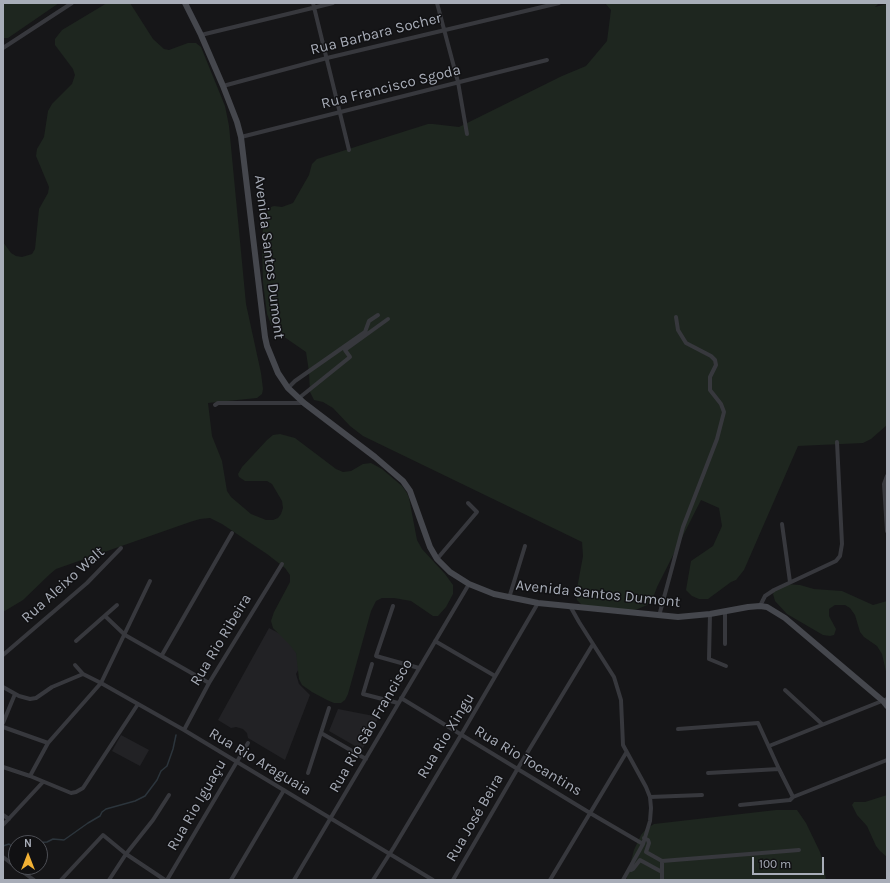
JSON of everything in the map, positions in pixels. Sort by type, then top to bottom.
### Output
[{"type":"street","points":[[3,48],[72,3]]},
{"type":"street","name":"Avenida Santos Dumont","points":[[185,3],[201,34],[223,86],[237,122],[241,137],[265,337],[278,373],[288,388],[304,403],[375,457],[403,481],[410,490],[430,547],[437,559],[450,572],[469,584],[494,594],[538,603],[678,617],[710,614],[760,606]]},
{"type":"street","points":[[201,34],[314,5],[333,3]]},
{"type":"street","points":[[437,3],[458,82],[467,134]]},
{"type":"street","name":"Rua Barbara Socher","points":[[223,86],[327,58],[560,3]]},
{"type":"street","points":[[314,5],[349,150]]},
{"type":"street","name":"Rua Francisco Sgoda","points":[[241,137],[547,60]]},
{"type":"street","points":[[288,388],[295,381],[365,332],[369,320],[378,314]]},
{"type":"street","points":[[659,616],[684,527],[717,439],[724,412],[721,404],[710,390],[710,377],[716,365],[715,360],[711,356],[686,343],[678,330],[676,317]]},
{"type":"street","points":[[299,398],[350,357],[345,350],[388,319]]},
{"type":"street","points":[[215,405],[218,403],[304,403]]},
{"type":"street","points":[[837,442],[842,544],[840,556],[836,561],[790,582],[765,596],[760,606],[775,611],[785,618],[886,702]]},
{"type":"street","points":[[887,476],[884,484],[887,531]]},
{"type":"street","points":[[437,559],[477,512],[468,503]]},
{"type":"street","points":[[782,524],[790,582]]},
{"type":"street","points":[[162,655],[232,533]]},
{"type":"street","points":[[509,598],[525,546]]},
{"type":"street","name":"Rua Aleixo Walt","points":[[3,655],[87,584],[121,548]]},
{"type":"street","name":"Rua Rio Ribeira","points":[[184,730],[209,683],[282,564]]},
{"type":"street","points":[[30,776],[48,743],[101,683],[150,582]]},
{"type":"street","name":"Rua Rio São Francisco","points":[[294,880],[469,584]]},
{"type":"street","name":"Rua Rio Xingu","points":[[373,880],[461,735],[538,603]]},
{"type":"street","points":[[76,641],[117,605]]},
{"type":"street","points":[[393,606],[376,656],[419,668]]},
{"type":"street","points":[[570,606],[614,677],[619,689],[621,700],[623,745],[650,797],[651,818],[642,844],[623,880]]},
{"type":"street","points":[[725,611],[725,644]]},
{"type":"street","points":[[710,614],[708,659],[726,666]]},
{"type":"street","points":[[105,616],[125,635],[209,683]]},
{"type":"street","points":[[435,641],[495,676]]},
{"type":"street","name":"Rua José Beira","points":[[453,880],[518,768],[593,644]]},
{"type":"street","points":[[372,664],[363,694],[398,703]]},
{"type":"street","name":"Rua Rio Araguaia","points":[[75,665],[83,674],[237,761],[433,880]]},
{"type":"street","points":[[3,687],[26,698],[36,698],[52,687],[83,674]]},
{"type":"street","points":[[785,690],[822,724]]},
{"type":"street","points":[[3,723],[15,694]]},
{"type":"street","name":"Rua Rio Tocantins","points":[[401,698],[518,768],[590,814],[642,844]]},
{"type":"street","points":[[769,746],[822,724],[886,702]]},
{"type":"street","points":[[3,767],[30,776],[71,793],[76,792],[83,788],[138,704]]},
{"type":"street","points":[[308,773],[329,708]]},
{"type":"street","points":[[678,729],[758,723],[793,797]]},
{"type":"street","points":[[3,727],[48,743]]},
{"type":"street","points":[[321,733],[366,758]]},
{"type":"street","name":"Rua Rio Iguaçu","points":[[166,880],[248,743]]},
{"type":"street","points":[[550,880],[626,752]]},
{"type":"street","points":[[740,805],[790,800],[793,797],[887,760]]},
{"type":"street","points":[[708,773],[779,770]]},
{"type":"street","points":[[3,825],[43,782]]},
{"type":"street","points":[[231,880],[284,790]]},
{"type":"street","points":[[109,880],[126,854],[153,820],[169,795]]},
{"type":"street","points":[[650,797],[702,795]]},
{"type":"street","points":[[3,815],[9,820]]},
{"type":"street","points":[[61,880],[103,835],[126,854],[166,880]]},
{"type":"street","points":[[629,869],[633,869],[646,852],[649,843],[648,840],[644,838]]},
{"type":"street","points":[[646,852],[662,861],[799,850]]},
{"type":"street","points":[[640,860],[662,872]]},
{"type":"street","points":[[662,861],[662,880]]},
{"type":"shaded area","points":[[3,3],[59,3],[8,38],[3,38]]},
{"type":"shaded area","points":[[107,3],[130,3],[153,39],[164,49],[169,50],[188,43],[196,43],[201,47],[225,106],[229,126],[246,304],[263,389],[262,394],[257,398],[208,403],[212,436],[222,461],[227,491],[231,497],[251,514],[266,520],[278,518],[283,508],[282,501],[272,484],[267,481],[245,481],[239,477],[238,474],[242,467],[273,435],[280,434],[295,438],[336,469],[343,472],[351,471],[363,464],[371,463],[382,469],[402,486],[407,493],[417,540],[422,549],[453,585],[453,594],[446,607],[438,616],[433,616],[411,601],[394,598],[382,598],[376,601],[371,611],[348,694],[345,700],[341,703],[334,703],[327,700],[302,685],[299,679],[296,653],[273,628],[271,621],[274,612],[290,582],[290,575],[285,568],[267,554],[222,524],[210,518],[190,522],[56,569],[23,600],[3,612],[3,242],[11,253],[16,256],[22,257],[32,254],[35,249],[39,209],[48,193],[49,187],[36,156],[37,149],[44,137],[48,111],[52,104],[72,84],[75,75],[73,69],[55,45],[55,39],[62,30]]},
{"type":"shaded area","points":[[605,3],[879,3],[875,7],[887,4],[887,425],[871,439],[863,443],[798,446],[744,570],[736,580],[708,599],[699,599],[692,596],[686,590],[691,561],[713,546],[722,526],[719,508],[701,500],[657,587],[653,598],[647,605],[638,609],[622,612],[582,605],[577,600],[576,594],[583,556],[582,542],[363,436],[350,426],[333,408],[323,402],[314,400],[310,392],[306,352],[272,327],[267,314],[263,283],[262,240],[264,216],[271,207],[282,207],[293,203],[309,175],[312,164],[317,159],[428,124],[459,127],[562,76],[586,66],[607,41],[611,10]]},
{"type":"shaded area","points":[[785,584],[800,585],[814,589],[842,591],[873,605],[887,601],[887,676],[882,654],[877,646],[864,637],[860,632],[855,615],[850,608],[845,605],[835,605],[829,609],[829,616],[836,629],[834,635],[823,635],[787,614],[775,601],[773,594],[775,590]]},
{"type":"shaded area","points":[[269,628],[309,649],[296,674],[299,684],[310,695],[285,760],[248,738],[247,733],[243,729],[236,727],[231,728],[218,720]]},
{"type":"shaded area","points":[[338,709],[379,717],[362,750],[329,731]]},
{"type":"shaded area","points":[[121,735],[149,750],[140,766],[112,751]]},
{"type":"shaded area","points":[[887,795],[887,857],[876,846],[867,826],[857,815],[852,805],[854,802],[865,802]]},
{"type":"shaded area","points":[[776,810],[797,810],[806,823],[820,852],[826,880],[626,880],[634,850],[641,835],[646,829],[654,824]]},
{"type":"waterway","points":[[48,842],[53,839],[64,840],[100,816],[106,809],[135,801],[145,796],[157,780],[161,771],[167,766],[176,735]]},
{"type":"waterway","points":[[3,846],[8,844]]}]
